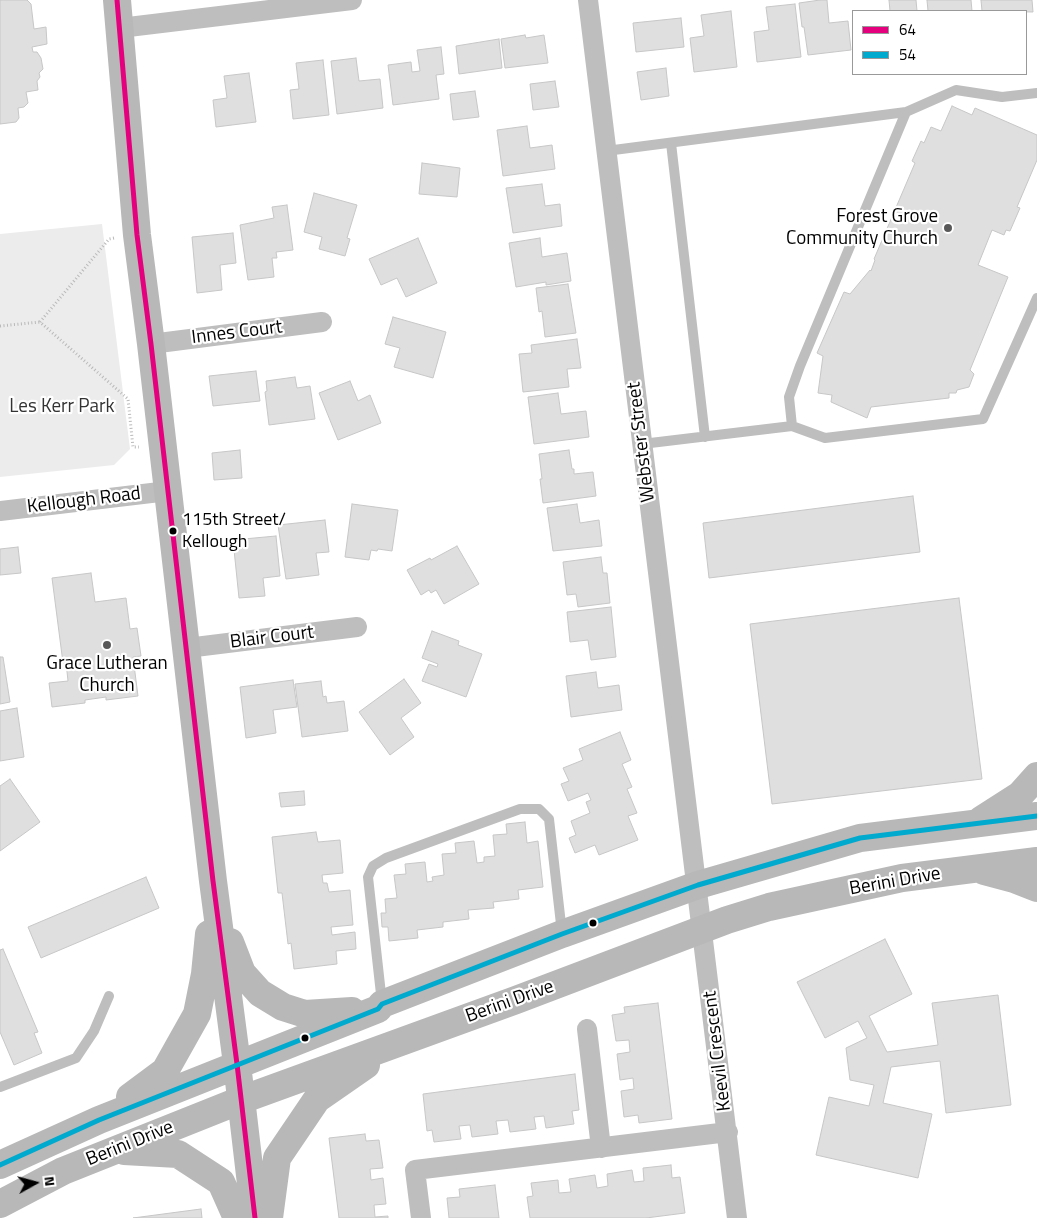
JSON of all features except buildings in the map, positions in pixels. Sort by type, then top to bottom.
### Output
[{"type":"street","points":[[117,0],[137,235],[152,344],[162,446],[213,880],[255,1218]]},
{"type":"street","points":[[120,28],[352,0]]},
{"type":"street","name":"Webster Street","points":[[588,0],[698,884]]},
{"type":"street","name":"Innes Court","points":[[152,344],[322,322]]},
{"type":"street","name":"Kellough Road","points":[[0,511],[168,491]]},
{"type":"street","name":"Blair Court","points":[[187,648],[357,627]]},
{"type":"street","points":[[974,825],[1020,794],[1037,776]]},
{"type":"street","name":"Berini Drive","points":[[1,1161],[562,934],[698,884],[860,838],[1037,816]]},
{"type":"street","name":"Berini Drive","points":[[0,1204],[64,1171],[241,1100],[516,1000],[703,928],[769,907],[902,878],[1037,860]]},
{"type":"street","points":[[975,868],[1014,879],[1037,888]]},
{"type":"street","points":[[213,880],[232,949],[242,973],[260,993],[283,1007],[305,1014],[380,1007]]},
{"type":"street","points":[[99,1120],[165,1071],[198,1014],[206,974],[213,880]]},
{"type":"street","name":"Keevil Crescent","points":[[698,884],[738,1218]]},
{"type":"street","points":[[587,1029],[601,1148]]},
{"type":"street","points":[[269,1218],[277,1158],[317,1099],[400,1041]]},
{"type":"street","points":[[421,1218],[415,1170],[728,1132]]},
{"type":"street","points":[[116,1151],[178,1154],[221,1182],[238,1218]]},
{"type":"lane","points":[[606,151],[906,112],[956,90],[1002,97],[1037,93]]},
{"type":"lane","points":[[792,426],[789,397],[800,366],[906,112]]},
{"type":"lane","points":[[671,143],[705,437]]},
{"type":"lane","points":[[642,444],[792,426],[826,438],[983,419],[1037,298]]},
{"type":"lane","points":[[380,1007],[368,877],[373,866],[386,858],[520,809],[540,809],[549,819],[562,934]]},
{"type":"lane","points":[[0,1087],[76,1058],[94,1031],[109,996]]},
{"type":"path","points":[[0,326],[40,322],[109,239]]},
{"type":"path","points":[[40,322],[128,399],[133,447],[162,446]]},
{"type":"green space","name":"Les Kerr Park","points":[[102,224],[130,449],[114,465],[0,477],[0,234]]},
{"type":"transit line","name":"64","points":[[117,0],[137,235],[213,881],[255,1218]]},
{"type":"transit line","name":"54","points":[[0,1165],[99,1120],[378,1009],[382,1004],[562,934],[698,885],[860,838],[1037,816]]},
{"type":"place","name":"Forest Grove Community Church","points":[[948,228]]},
{"type":"place","name":"115th Street/ Kellough","points":[[173,531]]},
{"type":"place","name":"Grace Lutheran Church","points":[[107,645]]}]
